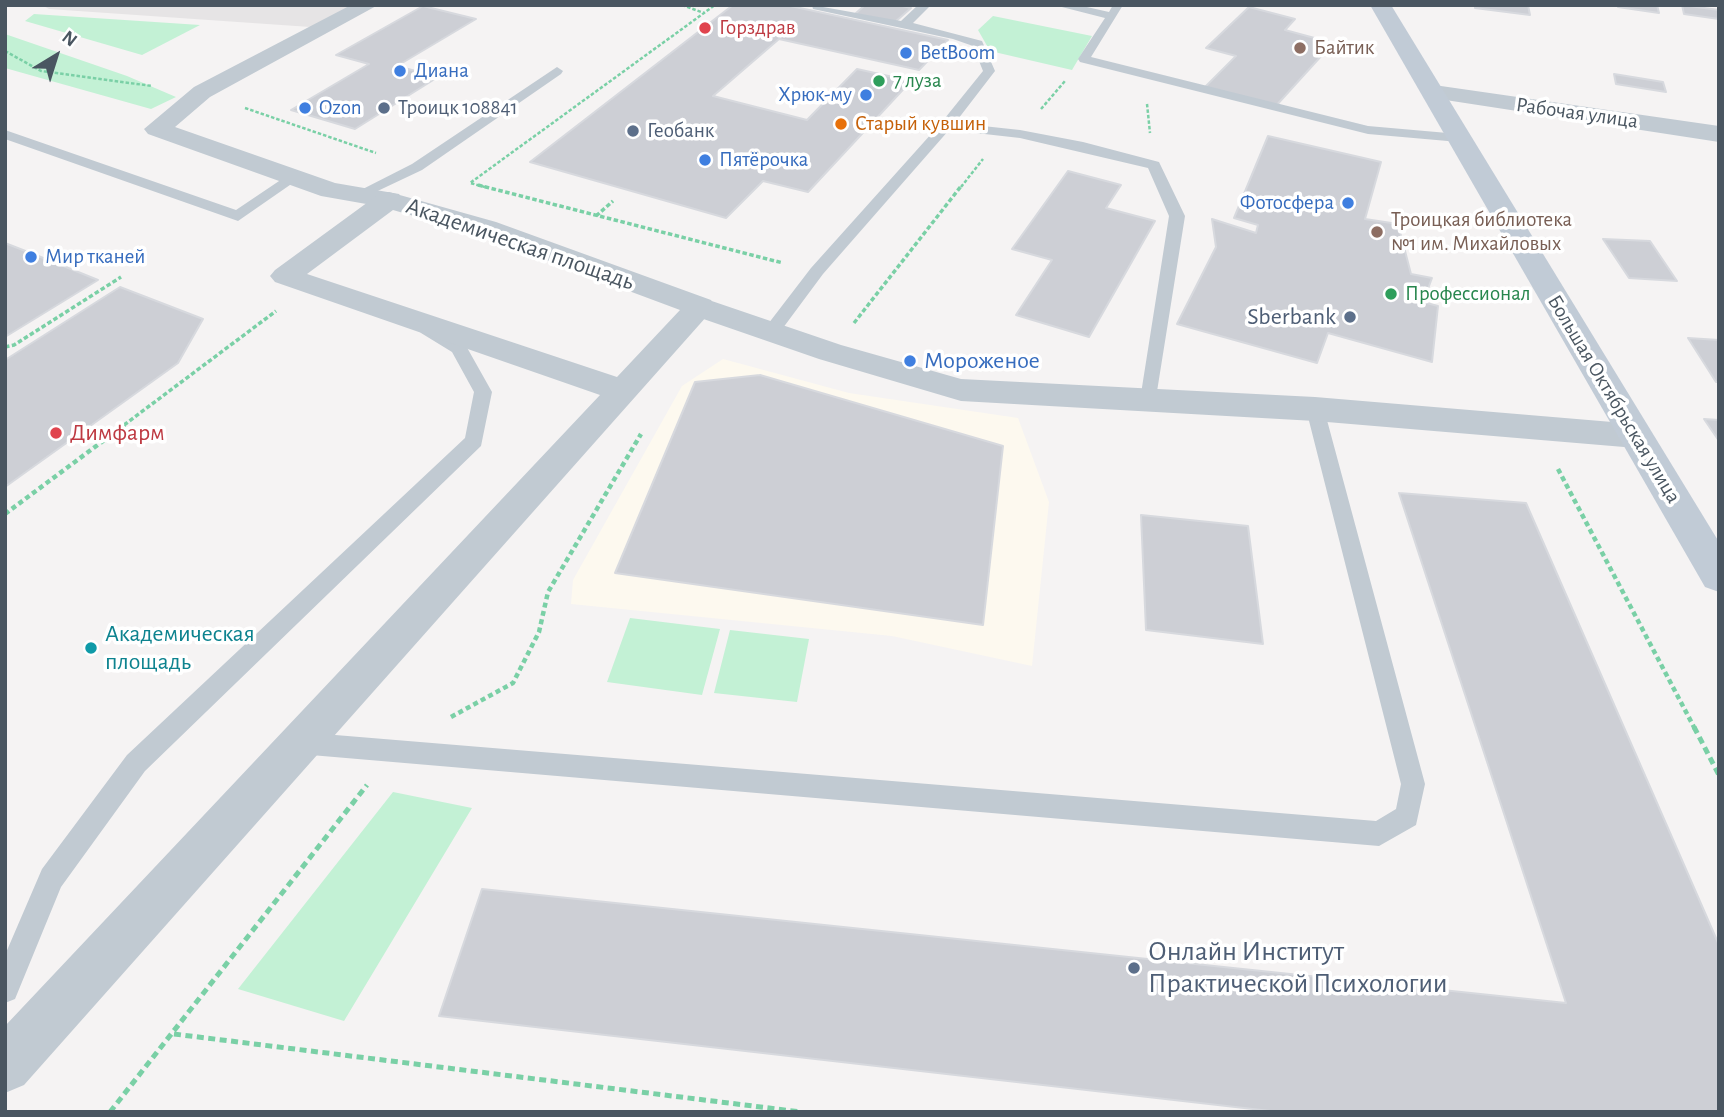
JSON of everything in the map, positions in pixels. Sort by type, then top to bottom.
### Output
[{"type":"main road","name":"Большая Октябрьская улица","points":[[1380,5],[1716,566]]},
{"type":"street","points":[[368,5],[202,92],[157,129],[331,190],[375,197]]},
{"type":"street","name":"Рабочая улица","points":[[1434,92],[1719,134]]},
{"type":"street","name":"Академическая площадь","points":[[621,390],[285,276],[375,197],[486,228],[771,332],[961,390],[1315,409],[1636,436]]},
{"type":"street","points":[[5,1066],[621,390],[700,307]]},
{"type":"lane","points":[[904,24],[925,5]]},
{"type":"lane","points":[[1060,5],[1116,11],[1084,59],[1368,130],[1459,138]]},
{"type":"lane","points":[[771,332],[817,271],[946,126],[989,71],[978,44],[904,24],[817,7]]},
{"type":"lane","points":[[375,197],[557,71]]},
{"type":"lane","points":[[946,126],[1020,134],[1083,146],[1154,165],[1177,216],[1149,400]]},
{"type":"lane","points":[[5,134],[238,216],[293,178]]},
{"type":"lane","points":[[5,989],[51,878],[136,764],[474,441],[484,392],[459,348],[407,318]]},
{"type":"lane","points":[[299,743],[1379,834],[1406,816],[1413,783],[1315,409]]},
{"type":"path","points":[[682,5],[704,13]]},
{"type":"path","points":[[715,5],[470,183],[817,271]]},
{"type":"path","points":[[830,352],[991,149],[1020,134],[1084,59]]},
{"type":"path","points":[[1143,75],[1154,165]]},
{"type":"path","points":[[596,217],[613,201]]},
{"type":"path","points":[[5,347],[14,345],[121,277]]},
{"type":"path","points":[[5,514],[276,311]]},
{"type":"path","points":[[1535,427],[1719,775]]},
{"type":"path","points":[[173,1034],[801,1112]]},
{"type":"shaded area","points":[[42,5],[367,5],[325,28],[49,9]]},
{"type":"shaded area","points":[[723,359],[849,393],[1018,418],[1049,502],[1032,666],[892,636],[571,604],[573,580],[682,386]]},
{"type":"green space","points":[[34,14],[200,25],[142,55],[25,21]]},
{"type":"green space","points":[[993,16],[1092,36],[1072,70],[990,51],[978,30]]},
{"type":"green space","points":[[5,34],[127,76],[176,97],[151,109],[5,68]]},
{"type":"green space","points":[[630,618],[720,629],[702,695],[607,682]]},
{"type":"green space","points":[[730,630],[809,639],[797,702],[714,693]]},
{"type":"green space","points":[[393,792],[472,808],[344,1021],[238,989]]},
{"type":"building","points":[[733,5],[786,5],[948,40],[919,70],[779,39],[713,96],[807,120],[857,69],[911,81],[808,192],[763,181],[726,218],[530,162]]},
{"type":"building","points":[[865,5],[898,5],[911,8],[895,22],[855,14]]},
{"type":"building","points":[[1475,5],[1528,5],[1530,15],[1475,8]]},
{"type":"building","points":[[1617,5],[1657,5],[1659,13],[1618,7]]},
{"type":"building","points":[[1682,5],[1719,10],[1719,19],[1684,14]]},
{"type":"building","points":[[423,6],[476,19],[397,66],[438,77],[355,129],[291,110],[369,64],[336,55]]},
{"type":"building","points":[[1249,7],[1295,19],[1285,30],[1333,43],[1274,108],[1205,87],[1236,56],[1206,48]]},
{"type":"building","points":[[1614,74],[1663,82],[1666,92],[1616,84]]},
{"type":"building","points":[[1268,136],[1381,162],[1365,219],[1398,224],[1411,274],[1432,278],[1423,302],[1438,306],[1432,362],[1328,333],[1317,363],[1177,324],[1216,247],[1212,219],[1256,233],[1258,225],[1234,218]]},
{"type":"building","points":[[1068,171],[1121,185],[1106,208],[1155,221],[1089,337],[1016,315],[1052,260],[1012,249]]},
{"type":"building","points":[[1603,239],[1650,241],[1677,281],[1629,278]]},
{"type":"building","points":[[5,243],[51,261],[98,280],[5,337]]},
{"type":"building","points":[[120,287],[203,319],[178,363],[5,487],[5,360]]},
{"type":"building","points":[[1688,338],[1719,340],[1719,382],[1716,382]]},
{"type":"building","points":[[760,375],[1003,446],[983,625],[615,573],[695,382]]},
{"type":"building","points":[[1704,419],[1719,420],[1719,441]]},
{"type":"building","points":[[1399,493],[1526,503],[1719,945],[1719,1112],[1279,1112],[439,1016],[482,889],[1566,1003]]},
{"type":"building","points":[[1141,515],[1248,526],[1263,644],[1146,630]]},
{"type":"place","name":"Горздрав","points":[[705,28]]},
{"type":"place","name":"Байтик","points":[[1300,48]]},
{"type":"place","name":"BetBoom","points":[[906,53]]},
{"type":"place","name":"Диана","points":[[400,71]]},
{"type":"place","name":"7 луза","points":[[879,81]]},
{"type":"place","name":"Хрюк-му","points":[[866,95]]},
{"type":"place","name":"Ozon","points":[[305,108]]},
{"type":"place","name":"Троицк 108841","points":[[384,108]]},
{"type":"place","name":"Старый кувшин","points":[[841,124]]},
{"type":"place","name":"Геобанк","points":[[633,131]]},
{"type":"place","name":"Пятёрочка","points":[[705,160]]},
{"type":"place","name":"Фотосфера","points":[[1348,203]]},
{"type":"place","name":"Троицкая библиотека №1 им. Михайловых","points":[[1377,232]]},
{"type":"place","name":"Мир тканей","points":[[31,257]]},
{"type":"place","name":"Профессионал","points":[[1391,294]]},
{"type":"place","name":"Sberbank","points":[[1350,317]]},
{"type":"place","name":"Мороженое","points":[[910,361]]},
{"type":"place","name":"Димфарм","points":[[56,433]]},
{"type":"place","name":"Академическая площадь","points":[[91,648]]},
{"type":"place","name":"Онлайн Институт Практической Психологии","points":[[1134,968]]}]
